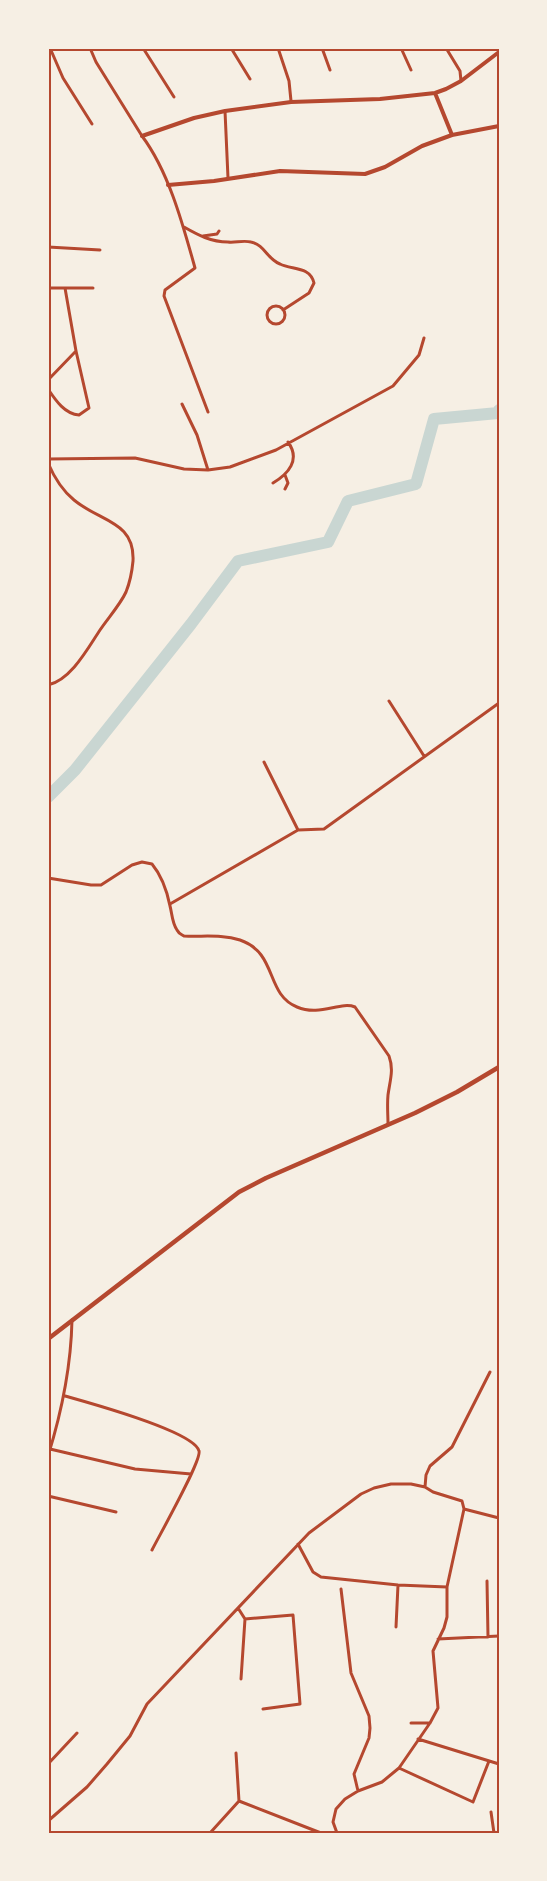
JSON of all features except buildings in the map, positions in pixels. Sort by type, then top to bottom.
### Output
[{"type":"main road","points":[[48,1339],[239,1192],[457,1092],[498,1068]]},
{"type":"street","points":[[50,48],[63,78],[92,124]]},
{"type":"street","points":[[90,48],[96,62],[151,148],[184,227],[195,268],[165,290],[164,296],[208,412]]},
{"type":"street","points":[[143,48],[174,97]]},
{"type":"street","points":[[231,48],[250,79]]},
{"type":"street","points":[[278,48],[289,81],[291,102]]},
{"type":"street","points":[[322,48],[330,70]]},
{"type":"street","points":[[401,48],[411,70]]},
{"type":"street","points":[[446,48],[460,71],[461,81]]},
{"type":"street","points":[[142,136],[194,118],[225,111],[291,102],[380,99],[435,93],[461,81],[499,52]]},
{"type":"street","points":[[435,93],[453,135]]},
{"type":"street","points":[[225,111],[228,178]]},
{"type":"street","points":[[168,185],[280,171],[365,174],[453,135],[499,126]]},
{"type":"street","points":[[184,227],[198,236],[229,243],[242,241],[259,245],[274,262],[309,274],[314,283],[312,289],[284,310]]},
{"type":"street","points":[[198,236],[209,236],[219,231]]},
{"type":"street","points":[[48,247],[100,250]]},
{"type":"street","points":[[48,288],[93,288]]},
{"type":"street","points":[[48,389],[71,415],[79,416],[89,408],[65,288]]},
{"type":"street","points":[[279,306],[284,310],[285,316],[280,323],[272,323],[267,319],[270,308],[279,306]]},
{"type":"street","points":[[48,685],[53,684],[74,668],[125,594],[132,572],[133,549],[129,536],[121,529],[74,500],[54,476],[48,461],[135,458],[184,469],[208,470],[230,467],[276,450],[393,386],[419,356],[424,338]]},
{"type":"street","points":[[48,380],[76,351]]},
{"type":"street","points":[[182,404],[197,435],[208,470]]},
{"type":"street","points":[[273,483],[285,475],[294,457],[293,448],[288,442]]},
{"type":"street","points":[[285,475],[288,483],[285,489]]},
{"type":"street","points":[[389,701],[424,756]]},
{"type":"street","points":[[170,904],[298,830],[324,829],[499,703]]},
{"type":"street","points":[[264,762],[298,830]]},
{"type":"street","points":[[48,878],[101,885],[132,865],[142,862],[152,864],[164,885],[176,930],[180,934],[238,939],[252,945],[263,956],[279,993],[297,1007],[315,1012],[351,1005],[358,1010],[391,1062],[388,1124]]},
{"type":"street","points":[[48,1456],[65,1396],[72,1320]]},
{"type":"street","points":[[425,1487],[426,1475],[430,1466],[452,1447],[490,1372]]},
{"type":"street","points":[[65,1396],[143,1419],[185,1439],[199,1450],[199,1456],[191,1474],[152,1550]]},
{"type":"street","points":[[50,1449],[135,1469],[191,1474]]},
{"type":"street","points":[[48,1821],[87,1787],[130,1736],[147,1704],[309,1533],[362,1494],[374,1488],[391,1484],[425,1487],[433,1492],[462,1501],[464,1509],[447,1587],[447,1617],[432,1651],[438,1708],[399,1768],[382,1782],[358,1791],[345,1799],[336,1809],[333,1822],[337,1833]]},
{"type":"street","points":[[48,1496],[116,1512]]},
{"type":"street","points":[[464,1509],[499,1518]]},
{"type":"street","points":[[298,1544],[313,1572],[321,1577],[398,1585],[447,1587]]},
{"type":"street","points":[[487,1581],[488,1637]]},
{"type":"street","points":[[396,1627],[398,1585]]},
{"type":"street","points":[[341,1589],[351,1673],[369,1716],[369,1738],[354,1774],[358,1791]]},
{"type":"street","points":[[238,1608],[245,1619],[241,1679]]},
{"type":"street","points":[[245,1619],[293,1616],[300,1704],[263,1709]]},
{"type":"street","points":[[438,1639],[499,1636]]},
{"type":"street","points":[[411,1723],[430,1723]]},
{"type":"street","points":[[48,1764],[77,1733]]},
{"type":"street","points":[[417,1739],[499,1764]]},
{"type":"street","points":[[210,1833],[239,1801],[236,1753]]},
{"type":"street","points":[[399,1768],[473,1802],[489,1761]]},
{"type":"street","points":[[239,1801],[321,1833]]},
{"type":"street","points":[[491,1812],[494,1833]]},
{"type":"waterway","points":[[48,797],[75,770],[238,561],[328,542],[348,501],[416,484],[434,419],[498,413],[499,410]]}]
